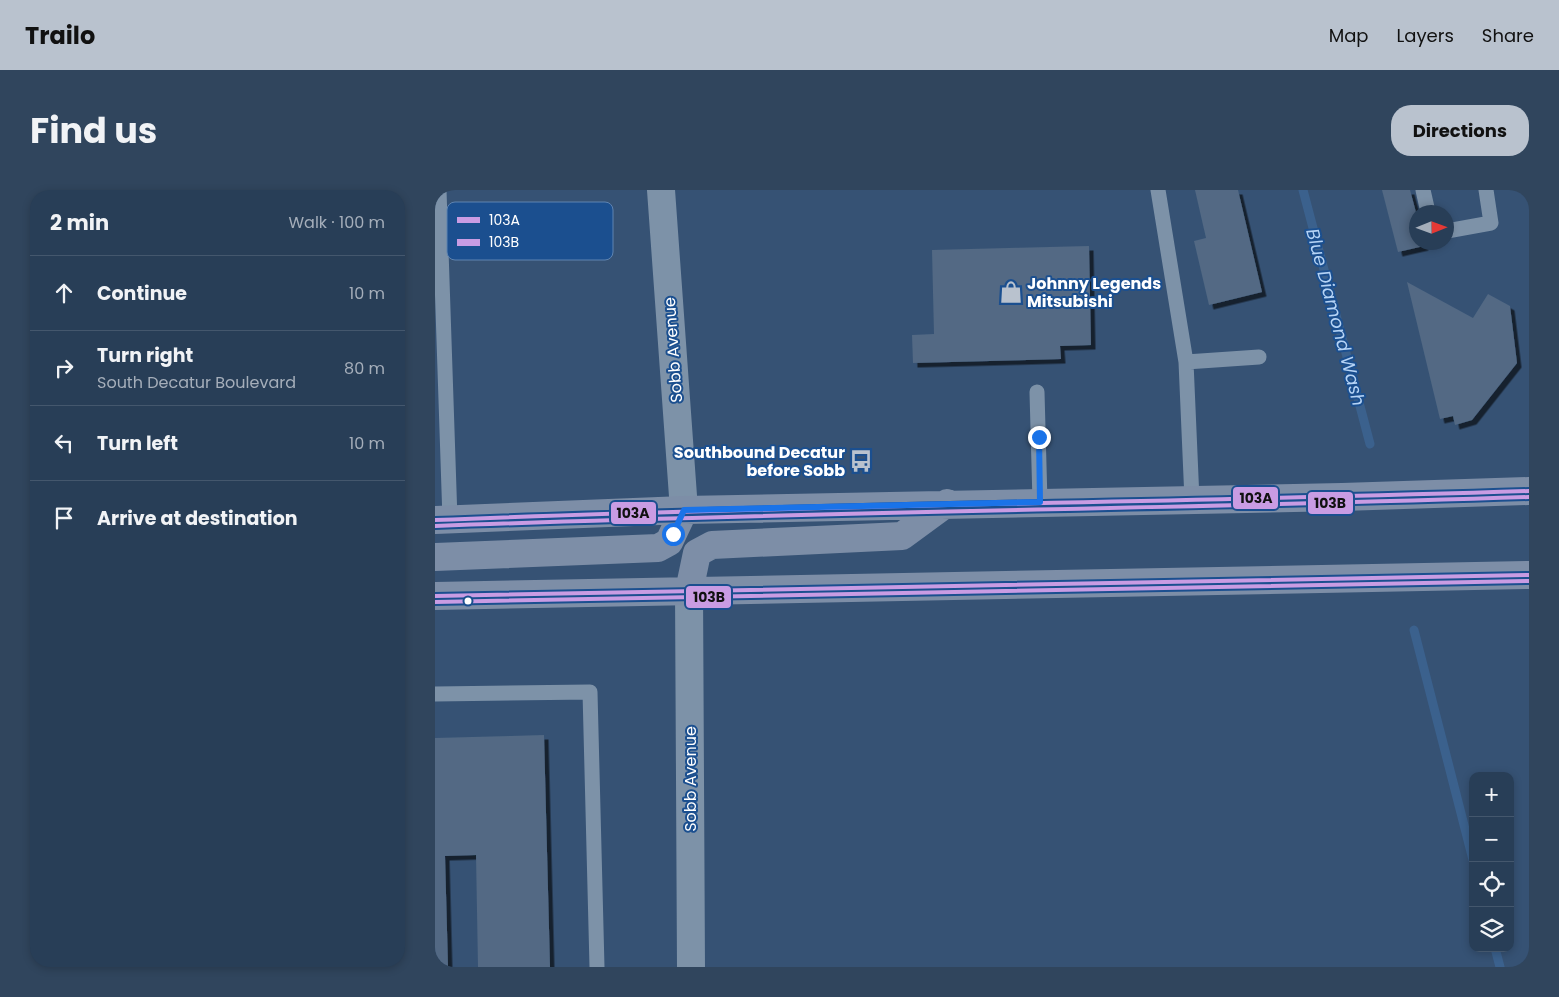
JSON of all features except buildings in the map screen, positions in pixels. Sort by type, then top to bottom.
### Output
[{"type":"main road","points":[[443,520],[684,510],[1529,491]]},
{"type":"main road","points":[[689,591],[697,553],[712,545],[902,536],[947,503]]},
{"type":"main road","points":[[435,557],[658,548],[669,542],[684,510]]},
{"type":"main road","points":[[435,596],[1529,575]]},
{"type":"street","name":"Sobb Avenue","points":[[661,190],[684,510]]},
{"type":"street","name":"Sobb Avenue","points":[[689,591],[691,967]]},
{"type":"lane","points":[[439,190],[443,520]]},
{"type":"lane","points":[[1158,190],[1186,362],[1192,500]]},
{"type":"lane","points":[[1423,190],[1426,205]]},
{"type":"lane","points":[[1454,230],[1491,223],[1486,190]]},
{"type":"lane","points":[[1186,362],[1259,357]]},
{"type":"lane","points":[[1037,392],[1040,502]]},
{"type":"lane","points":[[435,694],[590,692],[597,967]]},
{"type":"waterway","name":"Blue Diamond Wash","points":[[1303,190],[1370,444]]},
{"type":"waterway","points":[[1414,630],[1469,844]]},
{"type":"waterway","points":[[1496,952],[1500,967]]},
{"type":"transit line","name":"103A","points":[[435,520],[709,511],[1529,491]]},
{"type":"transit line","name":"103B","points":[[435,526],[709,517],[1529,497]]},
{"type":"transit line","name":"103A","points":[[435,596],[1529,575]]},
{"type":"transit line","name":"103B","points":[[435,602],[1529,581]]},
{"type":"place","name":"Johnny Legends Mitsubishi","points":[[1011,292]]},
{"type":"place","name":"Southbound Decatur before Sobb","points":[[861,461]]},
{"type":"route","points":[[673,534],[684,510],[1040,502],[1039,437]]}]
